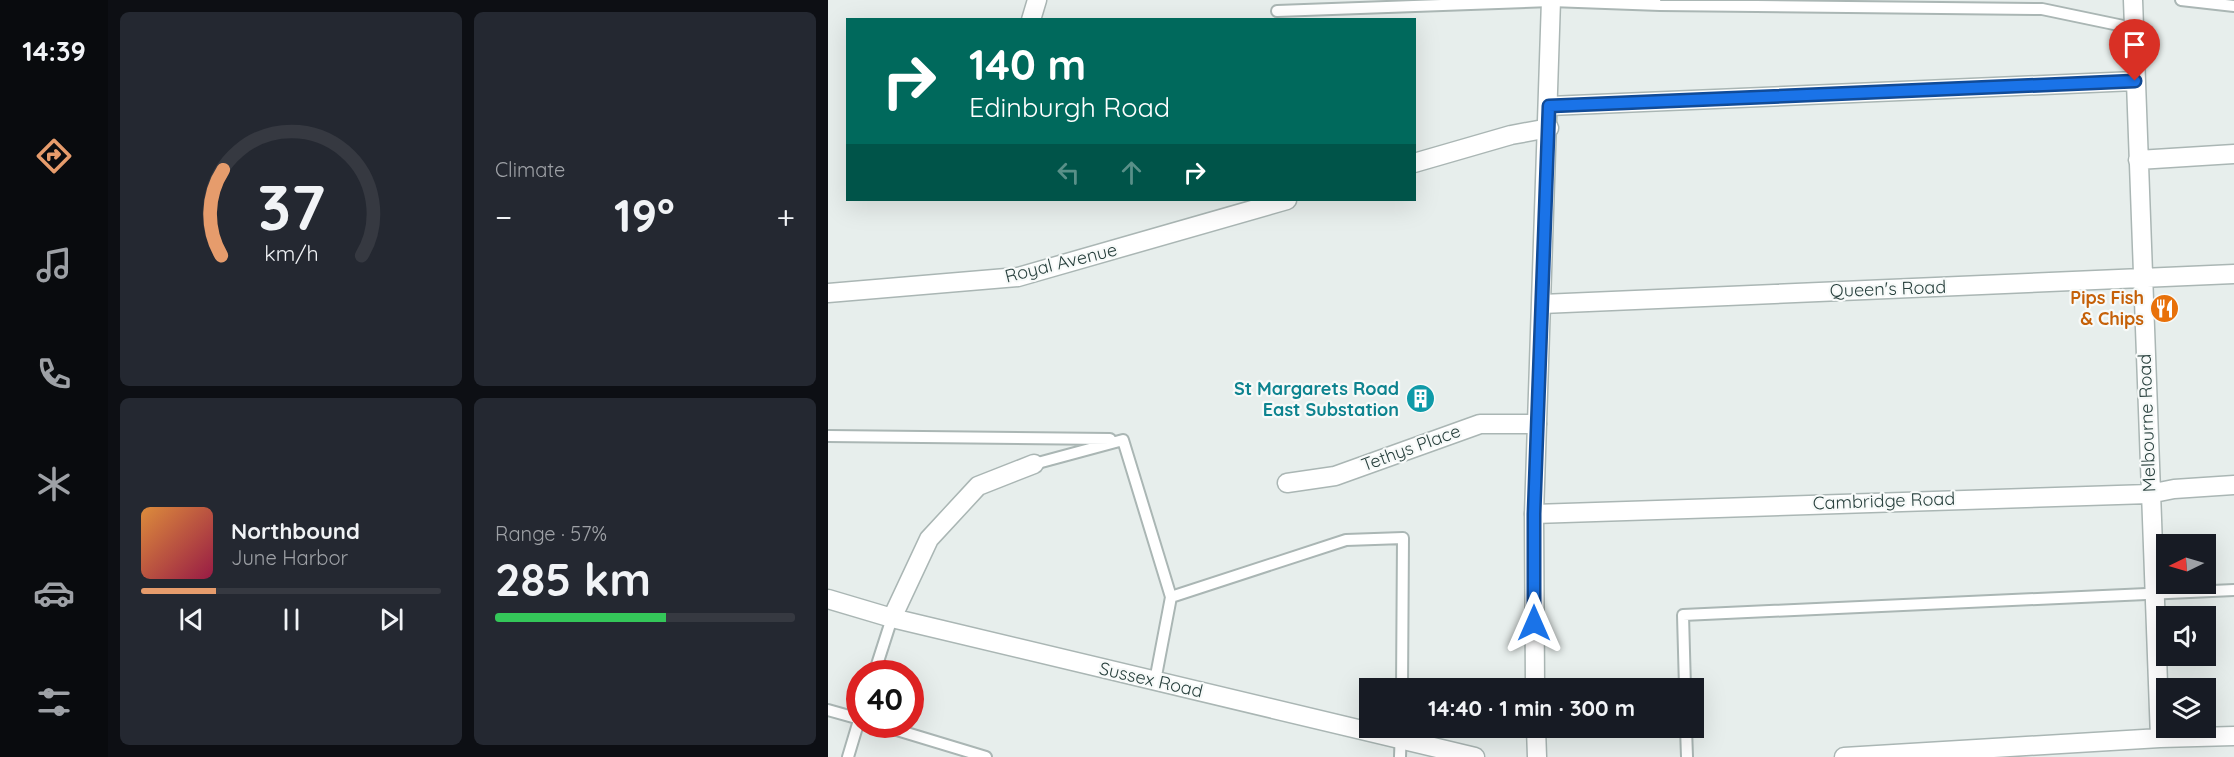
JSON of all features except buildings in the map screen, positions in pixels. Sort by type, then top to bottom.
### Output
[{"type":"street","points":[[1032,18],[1037,0]]},
{"type":"street","points":[[1535,678],[1534,514],[1549,128],[1551,0]]},
{"type":"street","name":"Melbourne Road","points":[[2133,0],[2149,494],[2157,678]]},
{"type":"street","points":[[1549,106],[2135,81]]},
{"type":"street","points":[[1416,162],[1511,135],[1549,128]]},
{"type":"street","points":[[2138,160],[2234,154]]},
{"type":"street","name":"Royal Avenue","points":[[828,293],[1018,277],[1284,201]]},
{"type":"street","name":"Queen's Road","points":[[1542,304],[2234,274]]},
{"type":"street","name":"Tethys Place","points":[[1287,483],[1335,476],[1480,424],[1537,424]]},
{"type":"street","points":[[892,618],[929,539],[978,486],[1034,464]]},
{"type":"street","name":"Cambridge Road","points":[[1534,514],[2149,494],[2174,489],[2234,485]]},
{"type":"street","name":"Sussex Road","points":[[828,599],[892,618],[1475,757]]},
{"type":"street","points":[[2216,736],[2234,736]]},
{"type":"street","points":[[1536,738],[1537,757]]},
{"type":"street","points":[[1844,757],[2160,738]]},
{"type":"lane","points":[[1278,11],[1551,0],[1660,5],[2042,9],[2133,28]]},
{"type":"lane","points":[[2181,0],[2234,6]]},
{"type":"lane","points":[[828,436],[1123,440]]},
{"type":"lane","points":[[1034,464],[1123,440]]},
{"type":"lane","points":[[1123,440],[1171,597],[1155,681]]},
{"type":"lane","points":[[1171,597],[1347,540],[1403,538],[1402,678]]},
{"type":"lane","points":[[1685,678],[1683,615],[2234,590]]},
{"type":"lane","points":[[878,660],[892,618]]},
{"type":"lane","points":[[828,710],[846,715]]},
{"type":"lane","points":[[848,757],[853,738]]},
{"type":"lane","points":[[923,738],[986,757]]},
{"type":"lane","points":[[1686,738],[1687,757]]},
{"type":"place","name":"Pips Fish & Chips","points":[[2165,308]]},
{"type":"place","name":"St Margarets Road East Substation","points":[[1420,399]]},
{"type":"route","points":[[1534,623],[1534,514],[1549,106],[2135,81]]}]
